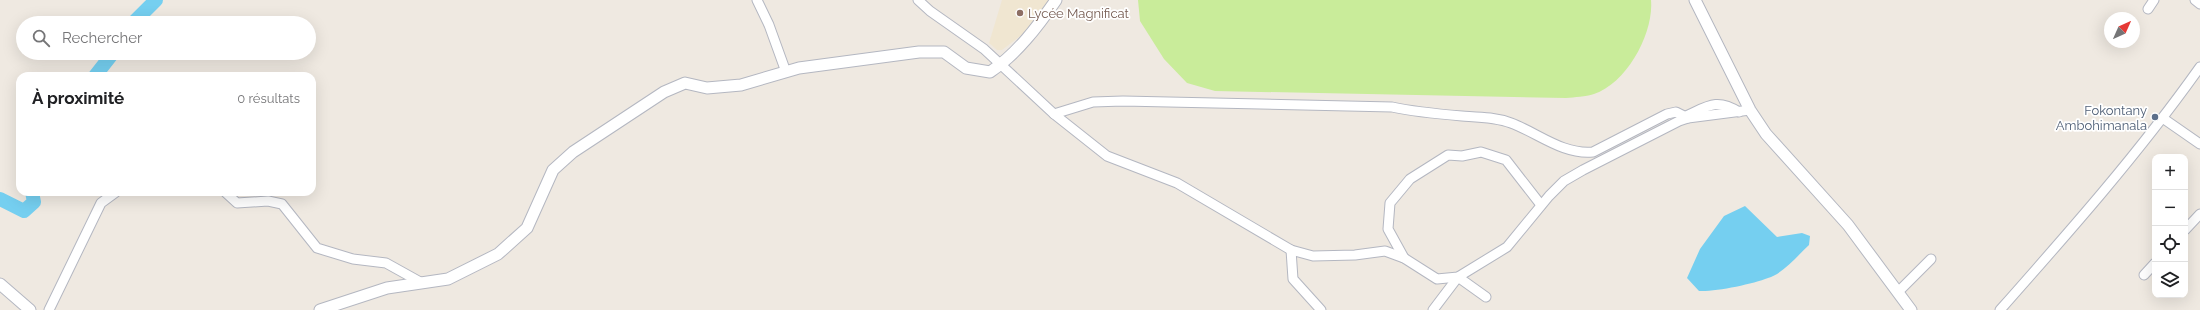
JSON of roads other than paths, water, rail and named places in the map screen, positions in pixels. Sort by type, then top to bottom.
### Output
[{"type":"street","points":[[757,0],[769,25],[786,72]]},
{"type":"street","points":[[918,0],[930,11],[984,49],[1054,114],[1107,156],[1177,183],[1291,250],[1313,256],[1355,255],[1385,251],[1404,258],[1437,279],[1458,277],[1486,297]]},
{"type":"street","points":[[320,310],[387,288],[448,279],[498,254],[527,228],[553,170],[573,152],[664,92],[685,83],[707,88],[741,86],[806,67],[919,52],[944,52],[966,68],[990,72],[1000,65],[1027,38],[1056,0]]},
{"type":"street","points":[[1695,0],[1750,110],[1771,140],[1848,225],[1911,310]]},
{"type":"street","points":[[2148,9],[2154,0]]},
{"type":"street","points":[[2195,0],[2200,4]]},
{"type":"street","points":[[2000,310],[2096,203],[2164,119],[2200,67]]},
{"type":"street","points":[[1054,114],[1093,102],[1123,101],[1392,107],[1413,112],[1491,118],[1510,122],[1568,150],[1581,154],[1593,152],[1667,114],[1676,112],[1684,118]]},
{"type":"street","points":[[1433,310],[1458,277],[1507,247],[1564,181],[1684,118],[1750,110]]},
{"type":"street","points":[[2164,119],[2200,144]]},
{"type":"street","points":[[1404,258],[1388,229],[1390,203],[1410,179],[1448,155],[1462,156],[1481,152],[1506,160],[1541,206]]},
{"type":"street","points":[[48,310],[101,203],[111,196]]},
{"type":"street","points":[[229,196],[237,203],[268,201],[282,204],[317,248],[353,259],[386,263],[422,283]]},
{"type":"street","points":[[2188,227],[2200,214]]},
{"type":"street","points":[[1291,250],[1293,279],[1321,310]]},
{"type":"street","points":[[1898,292],[1931,259]]},
{"type":"street","points":[[2144,275],[2152,266]]},
{"type":"street","points":[[0,284],[30,310]]},
{"type":"water","points":[[1745,206],[1777,237],[1802,233],[1810,236],[1809,245],[1790,264],[1774,276],[1734,287],[1699,291],[1687,278],[1700,249],[1724,216]]},
{"type":"waterway","points":[[140,16],[156,0]]},
{"type":"waterway","points":[[98,72],[108,60]]},
{"type":"waterway","points":[[0,199],[24,211],[34,202],[33,196]]},
{"type":"place","name":"Lycée Magnificat","points":[[1020,13]]},
{"type":"place","name":"Fokontany Ambohimanala","points":[[2155,117]]}]
